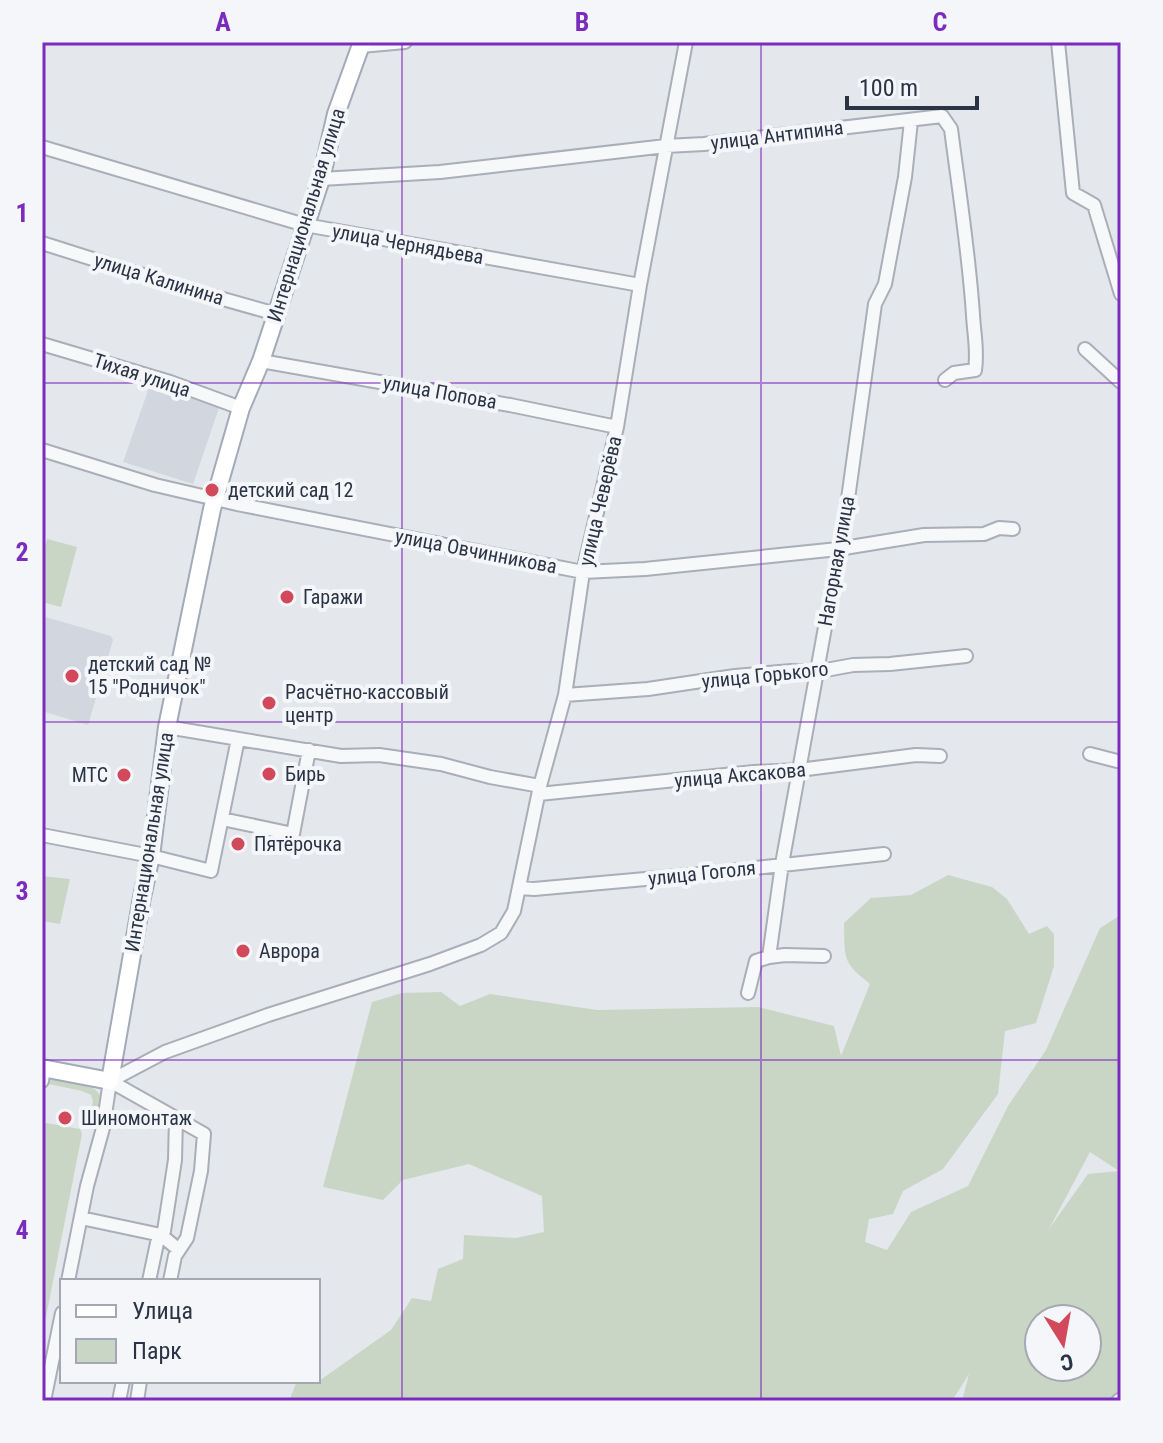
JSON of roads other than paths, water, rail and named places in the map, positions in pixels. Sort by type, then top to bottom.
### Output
[{"type":"main road","name":"Интернациональная улица","points":[[110,1081],[151,856],[167,727],[215,499],[241,408],[261,361],[321,179],[336,114],[361,44]]},
{"type":"main road","points":[[43,1073],[110,1081]]},
{"type":"street","points":[[361,44],[405,42]]},
{"type":"street","name":"улица Чеверёва","points":[[110,1081],[165,1052],[481,945],[501,933],[514,911],[540,790],[565,695],[583,572],[617,427],[640,285],[686,42]]},
{"type":"street","points":[[1058,42],[1073,193],[1094,205],[1121,294]]},
{"type":"street","name":"улица Антипина","points":[[321,179],[440,172],[942,116],[951,129],[978,354],[975,370],[954,373],[945,380]]},
{"type":"street","name":"Нагорная улица","points":[[748,993],[756,961],[769,957],[815,672],[847,506],[875,304],[885,284],[905,177],[911,121]]},
{"type":"street","name":"улица Чернядьева","points":[[42,147],[305,225],[640,285]]},
{"type":"street","name":"улица Калинина","points":[[42,243],[276,314]]},
{"type":"street","name":"Тихая улица","points":[[42,344],[170,382],[241,408]]},
{"type":"street","points":[[1085,349],[1121,382]]},
{"type":"street","name":"улица Попова","points":[[261,361],[617,427]]},
{"type":"street","name":"улица Овчинникова","points":[[42,450],[155,485],[261,510],[583,572],[645,569],[838,549],[924,535],[984,534],[999,528],[1013,529]]},
{"type":"street","name":"улица Горького","points":[[565,695],[648,689],[735,676],[815,672],[853,665],[966,656]]},
{"type":"street","name":"улица Аксакова","points":[[167,727],[341,756],[379,755],[441,764],[540,790],[799,770],[916,755],[940,756]]},
{"type":"street","points":[[42,835],[211,871],[238,739]]},
{"type":"street","points":[[222,819],[293,834],[309,750]]},
{"type":"street","points":[[1090,754],[1121,762]]},
{"type":"street","name":"улица Гоголя","points":[[519,888],[884,854]]},
{"type":"street","points":[[769,957],[824,956]]},
{"type":"street","points":[[110,1081],[204,1134],[201,1171],[187,1238],[175,1256],[170,1279]]},
{"type":"street","name":"Интернациональная улица","points":[[68,1279],[103,1128],[110,1081]]},
{"type":"street","points":[[149,1279],[157,1243],[164,1231],[175,1160],[176,1118]]},
{"type":"street","points":[[81,1218],[161,1235],[179,1250]]},
{"type":"street","points":[[44,1401],[60,1323]]},
{"type":"place","name":"детский сад 12","points":[[212,490]]},
{"type":"place","name":"Гаражи","points":[[287,597]]},
{"type":"place","name":"детский сад № 15 \"Родничок\"","points":[[72,676]]},
{"type":"place","name":"Расчётно-кассовый центр","points":[[269,703]]},
{"type":"place","name":"Бирь","points":[[269,774]]},
{"type":"place","name":"МТС","points":[[124,775]]},
{"type":"place","name":"Пятёрочка","points":[[238,844]]},
{"type":"place","name":"Аврора","points":[[243,951]]},
{"type":"place","name":"Шиномонтаж","points":[[65,1118]]}]
